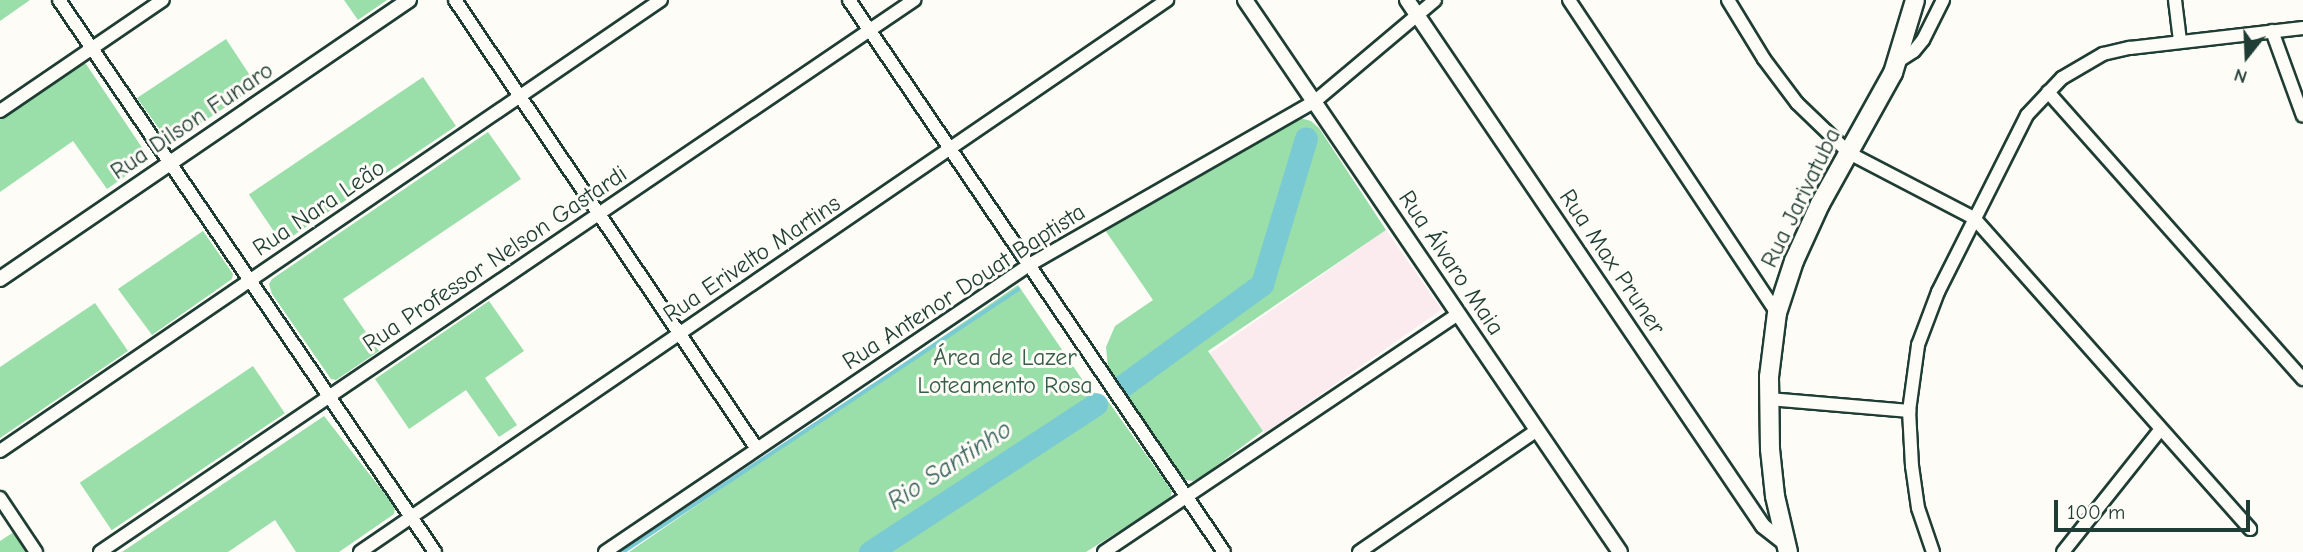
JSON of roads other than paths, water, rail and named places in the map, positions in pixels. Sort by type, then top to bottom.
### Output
[{"type":"main road","name":"Rua Jarivatuba","points":[[1787,547],[1771,471],[1769,399],[1777,313],[1803,241],[1885,91],[1897,62],[1915,0]]},
{"type":"street","points":[[59,0],[435,552]]},
{"type":"street","points":[[0,111],[163,0]]},
{"type":"street","name":"Rua Dilson Funaro","points":[[0,279],[409,0]]},
{"type":"street","points":[[455,0],[757,449]]},
{"type":"street","name":"Rua Nara Leão","points":[[0,451],[661,0]]},
{"type":"street","points":[[849,0],[1224,552]]},
{"type":"street","name":"Rua Professor Nelson Gastardi","points":[[100,552],[914,0]]},
{"type":"street","name":"Rua Erivelto Martins","points":[[360,552],[1167,0]]},
{"type":"street","name":"Rua Álvaro Maia","points":[[1245,0],[1616,550]]},
{"type":"street","name":"Rua Max Pruner","points":[[1407,0],[1763,526],[1787,547]]},
{"type":"street","name":"Rua Antenor Douat Baptista","points":[[605,552],[1029,265],[1314,102],[1435,0]]},
{"type":"street","points":[[1569,0],[1777,313]]},
{"type":"street","points":[[1728,0],[1780,82],[1797,103],[1849,153],[1974,218],[2250,529]]},
{"type":"street","points":[[1897,62],[1914,51],[1923,40],[1943,0]]},
{"type":"street","points":[[2175,0],[2180,41]]},
{"type":"street","points":[[1933,552],[1914,490],[1909,411],[1913,367],[1924,327],[2015,134],[2048,92],[2078,67],[2103,54],[2180,41],[2303,28]]},
{"type":"street","points":[[2272,31],[2303,116]]},
{"type":"street","points":[[2048,92],[2296,360],[2303,379]]},
{"type":"street","points":[[1104,552],[1458,314]]},
{"type":"street","points":[[1769,399],[1909,411]]},
{"type":"street","points":[[2063,552],[2161,429]]},
{"type":"street","points":[[1359,552],[1537,430]]},
{"type":"street","points":[[0,498],[36,552]]},
{"type":"waterway","name":"Rio Santinho","points":[[1121,387],[1262,284],[1306,138]]},
{"type":"waterway","points":[[623,552],[1018,290]]},
{"type":"waterway","name":"Rio Santinho","points":[[870,552],[1096,404]]},
{"type":"park label","name":"Área de Lazer Loteamento Rosa","points":[[1005,372]]}]
